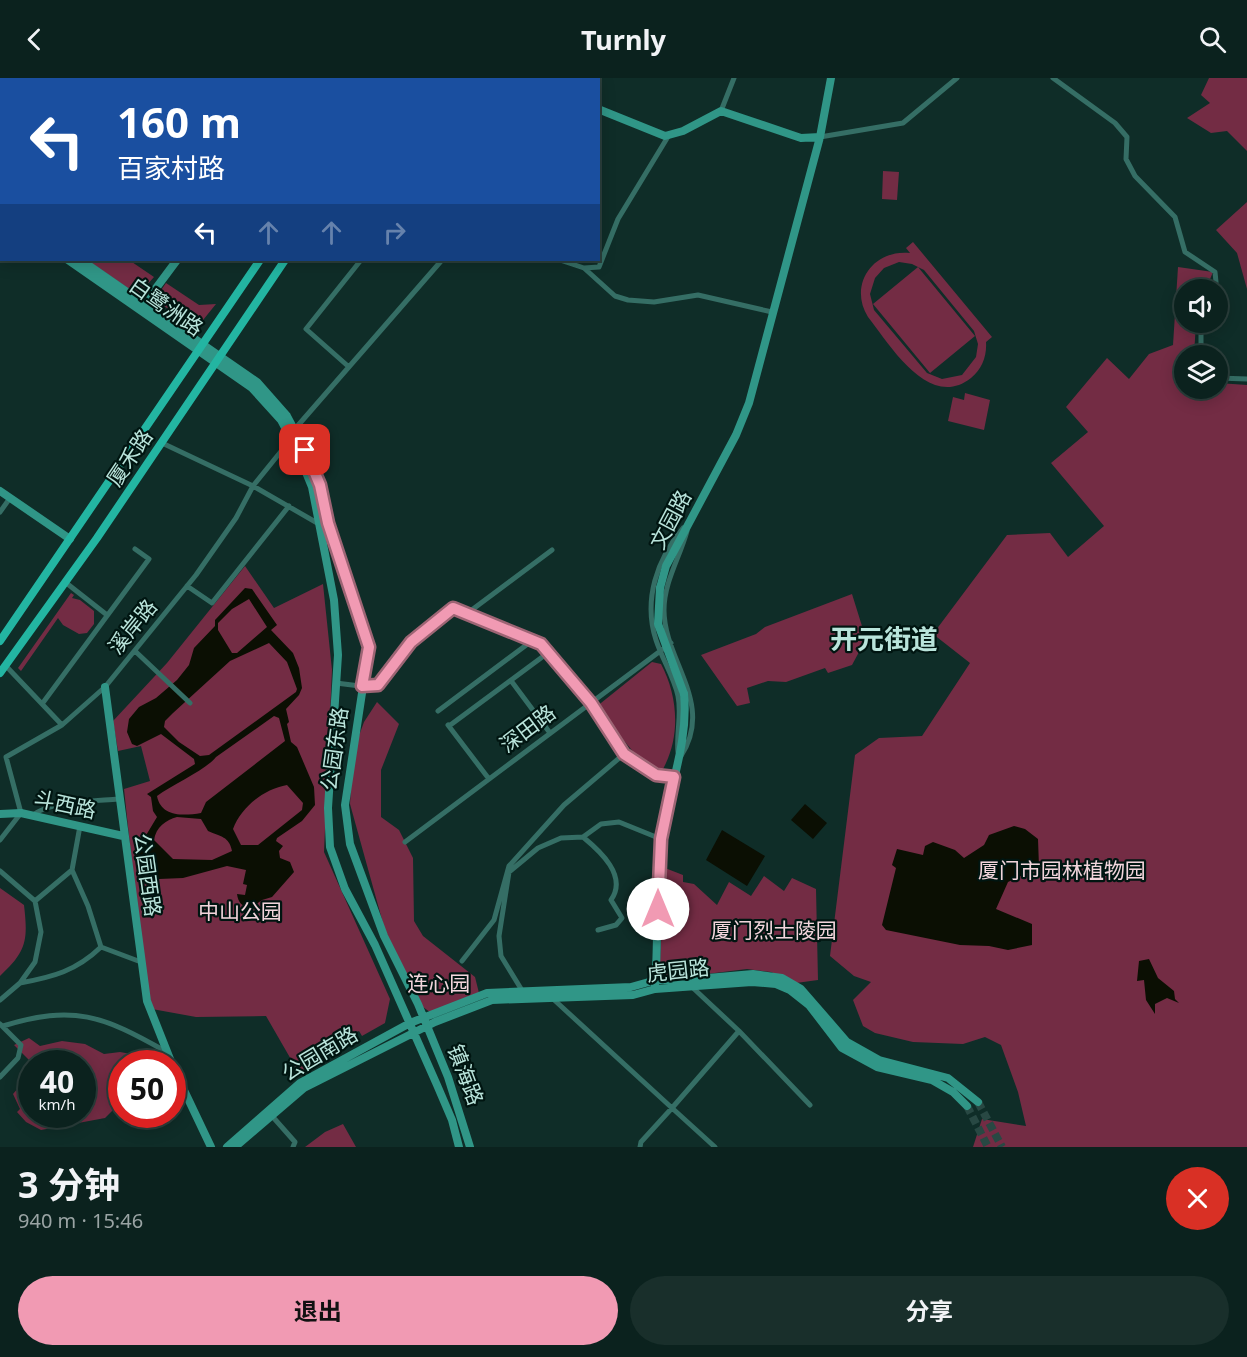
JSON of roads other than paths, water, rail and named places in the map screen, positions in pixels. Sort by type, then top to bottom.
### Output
[{"type":"main road","name":"文园路","points":[[655,989],[661,839],[685,732],[684,694],[658,624],[660,588],[666,567],[736,435],[748,403],[820,137],[831,78]]},
{"type":"main road","points":[[600,110],[669,135],[683,131],[721,111],[801,138],[820,137]]},
{"type":"main road","name":"白鹭洲路","points":[[70,261],[201,348]]},
{"type":"main road","name":"白鹭洲路","points":[[82,261],[142,307]]},
{"type":"main road","points":[[142,307],[176,261]]},
{"type":"main road","name":"厦禾路","points":[[0,641],[259,261]]},
{"type":"main road","name":"厦禾路","points":[[3,669],[162,443],[284,261]]},
{"type":"main road","name":"公园东路","points":[[201,348],[257,382],[287,416],[320,485],[328,523],[369,647],[345,805],[350,844],[384,936],[424,1022]]},
{"type":"main road","name":"公园东路","points":[[217,359],[252,388],[281,420],[312,487],[334,600],[338,655],[328,808],[330,847],[345,889],[375,945],[411,1027]]},
{"type":"main road","points":[[0,491],[70,539]]},
{"type":"main road","name":"公园西路","points":[[105,687],[118,799],[147,1001],[165,1050]]},
{"type":"main road","name":"斗西路","points":[[0,814],[21,813],[123,836]]},
{"type":"main road","name":"虎园路","points":[[424,1022],[488,993],[631,987],[656,980],[753,974],[782,978],[801,989],[847,1042],[879,1059],[912,1067],[957,1083],[978,1102]]},
{"type":"main road","name":"虎园路","points":[[411,1027],[492,1000],[633,995],[655,989],[752,982],[776,984],[790,990],[809,1005],[842,1048],[877,1067],[919,1076],[948,1088],[967,1106]]},
{"type":"main road","name":"镇海路","points":[[424,1022],[448,1077],[471,1147]]},
{"type":"main road","name":"公园南路","points":[[235,1147],[304,1088],[411,1027]]},
{"type":"main road","name":"公园南路","points":[[227,1147],[300,1083],[411,1027]]},
{"type":"main road","name":"镇海路","points":[[411,1027],[452,1120],[459,1147]]},
{"type":"main road","name":"公园西路","points":[[186,1094],[211,1147]]},
{"type":"street","points":[[721,111],[734,78]]},
{"type":"street","points":[[820,137],[903,123],[957,78]]},
{"type":"street","points":[[1053,78],[1115,123],[1127,137],[1126,159],[1135,176],[1175,217],[1185,252],[1215,272],[1216,279]]},
{"type":"street","points":[[563,261],[584,268],[599,267],[618,219],[669,135]]},
{"type":"street","points":[[349,367],[306,329],[361,261]]},
{"type":"street","points":[[294,430],[441,261]]},
{"type":"street","points":[[584,268],[615,296],[628,300],[654,302],[698,295],[772,312]]},
{"type":"street","points":[[1228,378],[1247,379]]},
{"type":"street","name":"溪岸路","points":[[21,813],[6,757],[62,725],[105,687],[187,586],[236,518],[253,486],[291,440]]},
{"type":"street","points":[[162,443],[253,486],[320,525]]},
{"type":"street","points":[[0,512],[10,498]]},
{"type":"street","points":[[187,586],[212,603],[289,506]]},
{"type":"street","points":[[678,760],[688,745],[692,711],[686,679],[664,622],[667,589],[690,520]]},
{"type":"street","points":[[678,760],[678,696],[652,624],[653,586],[670,544],[690,520]]},
{"type":"street","points":[[42,704],[148,559],[135,549]]},
{"type":"street","points":[[469,612],[552,550]]},
{"type":"street","points":[[65,582],[107,615]]},
{"type":"street","points":[[336,683],[378,685],[411,642],[453,608],[469,612],[533,640],[549,652],[591,703],[624,754],[656,775],[674,777]]},
{"type":"street","points":[[438,711],[533,640]]},
{"type":"street","name":"深田路","points":[[405,842],[671,643]]},
{"type":"street","points":[[135,651],[190,703]]},
{"type":"street","points":[[489,779],[448,725],[512,681],[549,652]]},
{"type":"street","points":[[3,669],[62,725]]},
{"type":"street","points":[[512,681],[550,733]]},
{"type":"street","points":[[462,961],[494,920],[509,866],[564,805],[624,754]]},
{"type":"street","points":[[32,816],[41,809],[55,806],[118,799]]},
{"type":"street","points":[[0,840],[21,813]]},
{"type":"street","points":[[523,992],[501,956],[499,936],[509,872],[538,848],[561,838],[582,837],[601,824],[619,822],[661,839]]},
{"type":"street","points":[[80,826],[72,870],[88,906],[101,947]]},
{"type":"street","points":[[582,837],[603,853],[615,872],[614,895],[611,900],[622,918],[616,925],[598,930]]},
{"type":"street","points":[[35,901],[72,870]]},
{"type":"street","points":[[0,872],[35,901],[41,932],[35,962],[20,983],[0,1000]]},
{"type":"street","points":[[101,947],[141,962]]},
{"type":"street","points":[[20,983],[49,978],[84,963],[101,947]]},
{"type":"street","points":[[685,980],[739,1031],[810,1105]]},
{"type":"street","points":[[544,990],[715,1147]]},
{"type":"street","points":[[2,1025],[55,1014],[96,1017],[163,1050]]},
{"type":"street","points":[[0,1077],[18,1058],[21,1045],[2,1025]]},
{"type":"street","points":[[640,1147],[641,1142],[739,1031]]},
{"type":"street","points":[[272,1116],[295,1142],[293,1147]]},
{"type":"tunnel","points":[[978,1102],[1002,1147]]},
{"type":"tunnel","points":[[967,1106],[988,1147]]},
{"type":"district","name":"开元街道","points":[[884,640]]},
{"type":"park label","name":"厦门市园林植物园","points":[[1062,871]]},
{"type":"park label","name":"中山公园","points":[[240,912]]},
{"type":"park label","name":"厦门烈士陵园","points":[[774,931]]},
{"type":"park label","name":"连心园","points":[[439,984]]}]
